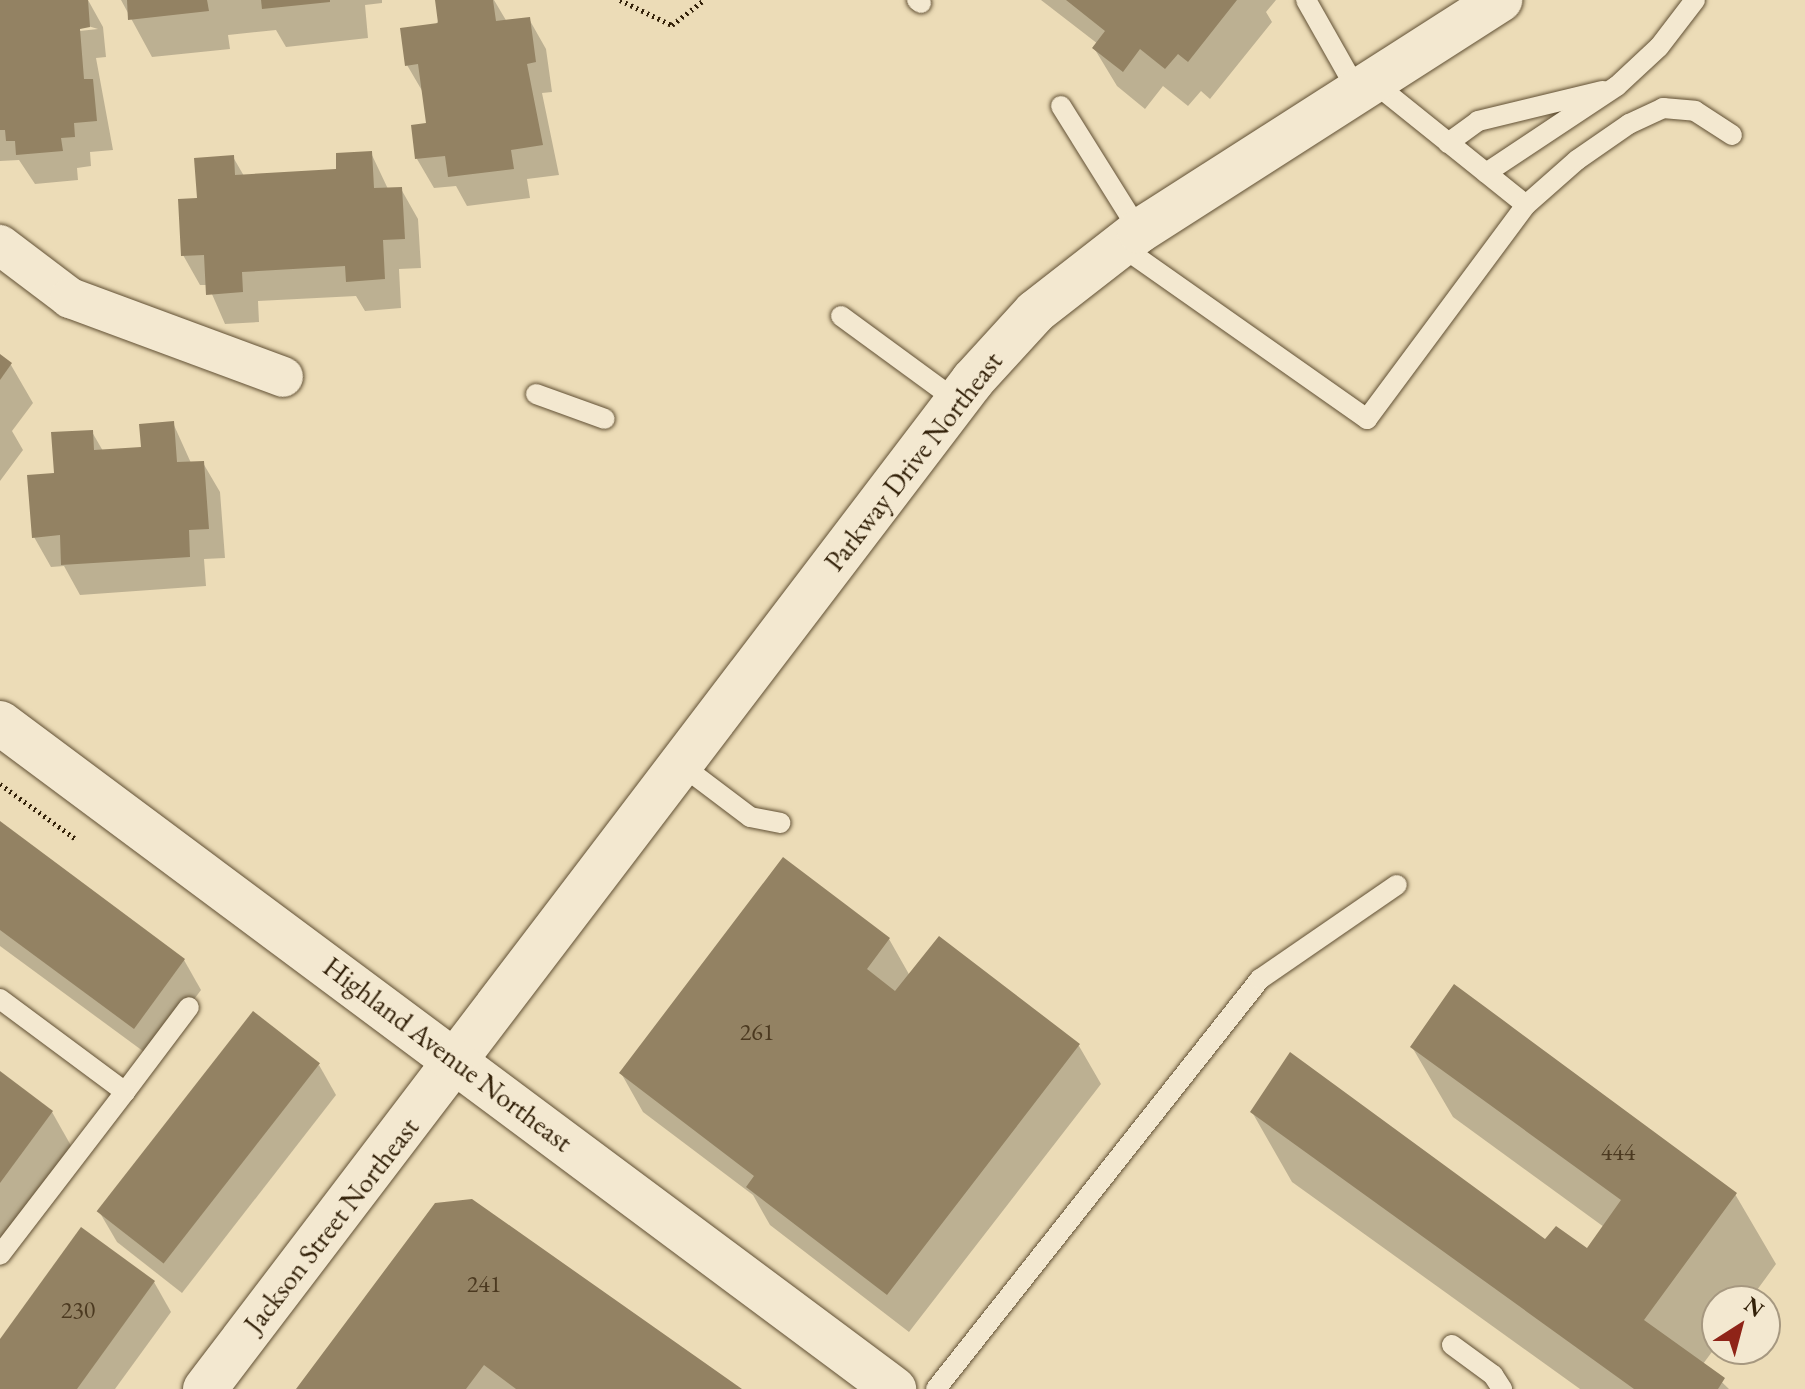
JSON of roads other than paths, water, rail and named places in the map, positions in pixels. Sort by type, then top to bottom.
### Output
[{"type":"street","name":"Parkway Drive Northeast","points":[[455,1058],[957,401],[1035,312],[1130,238],[1500,0]]},
{"type":"street","points":[[0,245],[70,298],[283,377]]},
{"type":"street","name":"Highland Avenue Northeast","points":[[0,723],[455,1058],[879,1384]]},
{"type":"street","name":"Jackson Street Northeast","points":[[205,1389],[455,1058]]},
{"type":"lane","points":[[1306,0],[1366,87],[1448,143],[1526,205]]},
{"type":"lane","points":[[1486,173],[1617,86],[1659,47],[1695,0]]},
{"type":"lane","points":[[1448,143],[1478,121],[1617,86]]},
{"type":"lane","points":[[1061,106],[1130,238],[1367,419],[1526,205],[1602,142],[1663,108],[1695,111],[1732,135]]},
{"type":"lane","points":[[841,316],[957,401]]},
{"type":"lane","points":[[536,394],[605,419]]},
{"type":"lane","points":[[680,764],[750,817],[780,823]]},
{"type":"lane","points":[[936,1389],[1260,979],[1397,885]]},
{"type":"lane","points":[[0,999],[125,1092]]},
{"type":"lane","points":[[0,1255],[189,1007]]},
{"type":"lane","points":[[1452,1345],[1493,1375],[1502,1389]]}]
